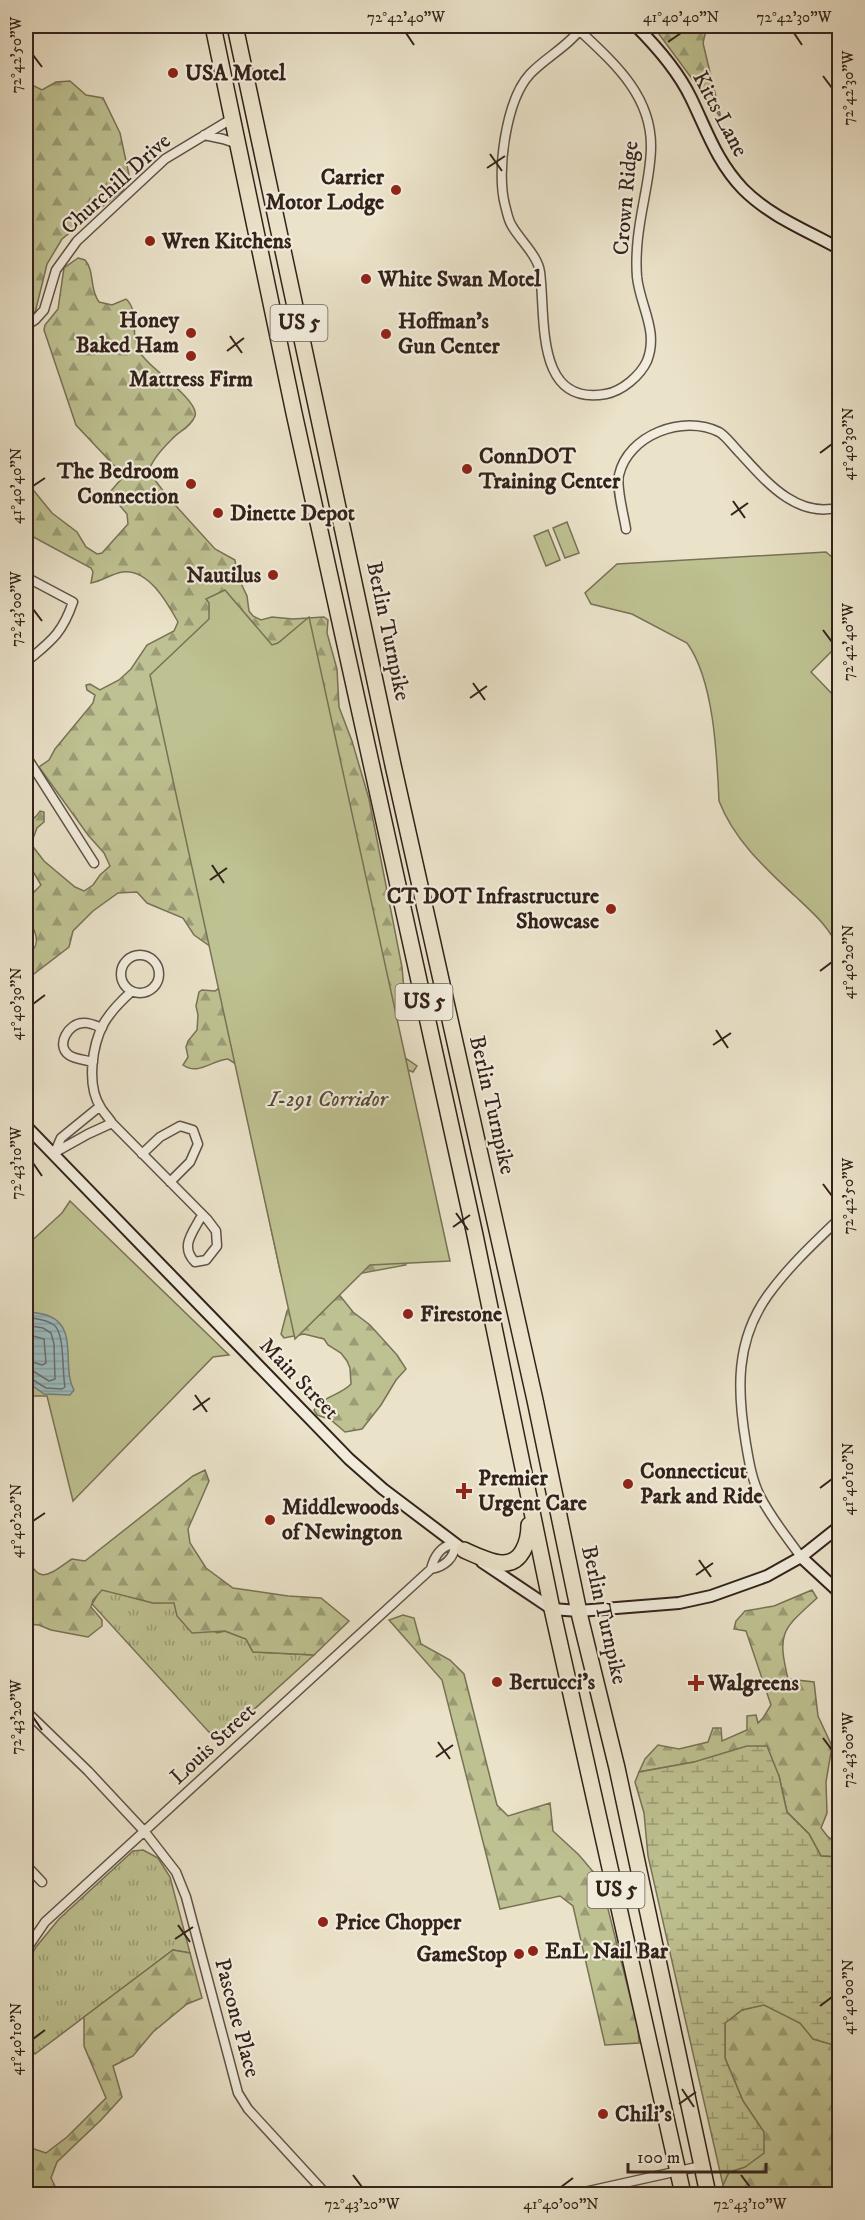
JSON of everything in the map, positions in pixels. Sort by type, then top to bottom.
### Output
[{"type":"highway","name":"Berlin Turnpike","points":[[213,26],[294,413],[475,1235],[552,1609],[683,2194]]},
{"type":"highway","name":"Berlin Turnpike","points":[[235,26],[393,765],[579,1611],[617,1768],[708,2194]]},
{"type":"highway","points":[[244,167],[256,165],[267,173]]},
{"type":"highway","points":[[294,413],[318,409]]},
{"type":"highway","points":[[374,768],[393,765]]},
{"type":"highway","points":[[475,1235],[482,1218],[492,1207]]},
{"type":"highway","points":[[459,1547],[502,1563],[516,1558],[527,1544],[529,1537],[529,1501]]},
{"type":"main road","name":"Kitts Lane","points":[[636,26],[673,68],[691,98],[720,161],[743,189],[775,214],[836,248]]},
{"type":"main road","name":"Main Street","points":[[26,1126],[349,1459],[383,1489],[459,1547],[552,1609],[579,1611],[679,1603],[711,1596],[767,1576],[801,1557],[840,1526]]},
{"type":"main road","points":[[801,1557],[840,1593]]},
{"type":"street","name":"Crown Ridge","points":[[581,28],[635,89],[648,120],[651,144],[649,171],[637,239],[638,278],[653,336],[647,361],[633,380],[610,394],[589,397],[570,391],[554,373],[545,347],[540,266],[511,224],[504,201],[502,170],[507,120],[517,94],[528,76],[581,28]]},
{"type":"street","name":"Churchill Drive","points":[[26,326],[44,310],[56,270],[77,240],[165,159],[233,118]]},
{"type":"street","name":"Churchill Drive","points":[[203,135],[223,138],[239,144]]},
{"type":"street","points":[[836,248],[840,233]]},
{"type":"street","points":[[626,529],[618,477],[624,460],[641,442],[663,430],[682,425],[703,425],[722,433],[768,484],[791,501],[807,508],[840,507]]},
{"type":"street","points":[[26,577],[73,602],[63,628],[30,658]]},
{"type":"street","points":[[26,756],[94,863]]},
{"type":"street","points":[[132,991],[123,982],[121,976],[124,963],[134,956],[147,956],[156,964],[159,975],[157,981],[149,990],[132,991],[119,1003],[102,1028],[91,1069],[99,1107],[112,1123],[202,1215],[216,1231],[217,1246],[206,1260],[195,1262],[188,1256],[187,1243],[202,1215]]},
{"type":"street","points":[[93,1062],[69,1056],[65,1050],[66,1033],[76,1024],[85,1022],[102,1028]]},
{"type":"street","points":[[54,1154],[61,1138],[99,1107]]},
{"type":"street","points":[[54,1154],[112,1123]]},
{"type":"street","points":[[142,1154],[160,1137],[180,1126],[193,1130],[198,1144],[190,1162],[170,1182]]},
{"type":"street","points":[[801,1557],[754,1484],[741,1417],[740,1371],[744,1347],[754,1320],[768,1296],[788,1270],[840,1218]]},
{"type":"street","name":"Louis Street","points":[[26,1950],[45,1922],[431,1569],[439,1568],[459,1547]]},
{"type":"street","name":"Pascone Place","points":[[26,1712],[88,1771],[145,1832],[176,1872],[186,1897],[238,2093],[248,2109],[326,2194]]},
{"type":"street","points":[[26,1865],[42,1882]]},
{"type":"street","points":[[575,2194],[701,2166]]},
{"type":"green space","points":[[653,26],[707,26],[703,43],[721,118]]},
{"type":"green space","points":[[70,81],[86,95],[103,98],[120,133],[129,175],[123,190],[62,239],[47,264],[35,313],[26,303],[26,82],[42,90],[56,82]]},
{"type":"green space","points":[[78,258],[85,260],[88,264],[94,292],[99,302],[112,305],[126,299],[130,304],[134,315],[135,341],[139,351],[185,396],[195,410],[193,420],[161,450],[149,472],[167,496],[215,549],[235,560],[237,575],[247,596],[249,611],[253,616],[261,620],[272,617],[293,619],[324,617],[328,620],[327,633],[337,669],[339,707],[352,741],[369,799],[402,967],[404,1017],[395,1020],[404,1057],[417,1066],[413,1072],[403,1068],[406,1265],[357,1274],[337,1292],[353,1312],[370,1325],[397,1355],[406,1369],[362,1429],[345,1432],[331,1420],[317,1415],[314,1410],[321,1402],[351,1384],[350,1368],[341,1353],[328,1345],[324,1339],[304,1334],[284,1338],[281,1334],[287,1311],[292,1304],[285,1280],[281,1275],[236,1064],[228,1059],[194,1069],[183,1065],[188,1057],[186,1047],[188,1041],[197,1030],[196,1006],[199,992],[202,990],[215,991],[219,988],[211,947],[194,935],[183,918],[147,903],[137,892],[118,893],[93,911],[73,931],[69,947],[26,980],[26,955],[36,945],[36,934],[26,925],[26,895],[33,893],[41,885],[31,868],[31,861],[26,858],[26,826],[40,811],[44,812],[44,822],[37,828],[31,844],[44,861],[75,887],[84,891],[93,885],[110,866],[104,853],[88,835],[39,767],[49,760],[55,749],[93,703],[95,695],[87,690],[86,685],[90,684],[100,690],[119,680],[131,669],[147,645],[174,631],[178,622],[156,588],[140,575],[122,572],[91,583],[93,572],[91,568],[26,533],[26,481],[52,513],[77,532],[86,547],[97,554],[102,553],[128,524],[127,514],[109,493],[124,476],[76,425],[44,330],[45,325],[58,309],[64,268]]},
{"type":"green space","points":[[567,522],[579,553],[565,558],[553,528]]},
{"type":"green space","points":[[548,530],[560,560],[546,566],[534,536]]},
{"type":"green space","points":[[826,552],[839,563],[839,644],[811,672],[839,701],[839,950],[826,927],[751,853],[725,815],[719,801],[715,741],[708,697],[696,659],[687,643],[632,614],[591,604],[585,593],[617,564]]},
{"type":"green space","name":"I-291 Corridor","points":[[225,590],[272,645],[278,643],[309,617],[450,1261],[370,1265],[295,1339],[150,675],[209,619],[209,603],[206,599]]},
{"type":"green space","points":[[70,1201],[229,1355],[213,1357],[73,1501],[47,1396],[26,1396],[26,1246],[62,1213]]},
{"type":"green space","points":[[205,1470],[209,1481],[188,1529],[190,1543],[206,1568],[233,1588],[321,1598],[349,1621],[314,1655],[253,1652],[246,1639],[225,1631],[192,1633],[177,1616],[174,1603],[153,1603],[102,1590],[93,1600],[91,1607],[102,1620],[102,1626],[88,1637],[26,1624],[26,1560],[36,1571],[44,1575],[72,1559],[85,1561],[193,1476]]},
{"type":"green space","points":[[101,1589],[153,1603],[174,1602],[217,1633],[225,1631],[246,1639],[253,1652],[314,1655],[218,1742],[92,1604]]},
{"type":"green space","points":[[812,1590],[817,1598],[790,1625],[785,1633],[783,1651],[788,1679],[814,1682],[818,1716],[832,1746],[826,1782],[827,1813],[821,1828],[828,1837],[839,1844],[839,1857],[821,1856],[809,1834],[787,1812],[779,1776],[694,1762],[639,1772],[645,1759],[658,1745],[679,1749],[708,1742],[713,1728],[721,1728],[722,1741],[747,1730],[747,1716],[756,1715],[758,1723],[763,1718],[771,1705],[746,1631],[734,1629],[736,1621],[745,1611],[774,1606]]},
{"type":"green space","points":[[403,1615],[414,1618],[421,1644],[450,1660],[464,1674],[497,1805],[508,1816],[550,1803],[553,1831],[579,1855],[601,1881],[638,2028],[639,2043],[605,2045],[573,1906],[560,1896],[500,1909],[442,1680],[389,1620]]},
{"type":"green space","points":[[747,1746],[767,1746],[779,1776],[787,1812],[809,1834],[821,1856],[839,1857],[839,2044],[837,2046],[813,2039],[800,2023],[764,2005],[742,2010],[725,2023],[725,2058],[743,2101],[764,2132],[764,2153],[745,2167],[729,2172],[723,2185],[648,1856],[644,1813],[635,1782],[639,1772],[694,1762]]},
{"type":"green space","points":[[143,1850],[158,1858],[170,1877],[190,1953],[173,1950],[35,2054],[26,2041],[26,1964],[36,1947],[59,1919],[133,1851]]},
{"type":"green space","points":[[173,1950],[190,1953],[202,1998],[187,2004],[153,2032],[133,2056],[113,2066],[122,2097],[57,2162],[51,2178],[58,2192],[63,2194],[26,2194],[26,2143],[31,2148],[46,2153],[67,2137],[106,2098],[84,2046],[84,2017]]},
{"type":"green space","points":[[764,2004],[800,2023],[814,2039],[837,2046],[839,2044],[839,2192],[830,2194],[725,2194],[723,2185],[729,2172],[745,2167],[764,2132],[743,2101],[725,2058],[725,2023],[742,2010]]},
{"type":"water","points":[[26,1311],[49,1316],[64,1329],[67,1339],[70,1381],[74,1390],[70,1395],[44,1394],[26,1381]]},
{"type":"place","name":"USA Motel","points":[[173,73]]},
{"type":"place","name":"Carrier Motor Lodge","points":[[396,190]]},
{"type":"place","name":"Wren Kitchens","points":[[150,241]]},
{"type":"place","name":"White Swan Motel","points":[[366,279]]},
{"type":"place","name":"Honey Baked Ham","points":[[191,333]]},
{"type":"place","name":"Hoffman's Gun Center","points":[[386,334]]},
{"type":"place","name":"Mattress Firm","points":[[191,356]]},
{"type":"place","name":"ConnDOT Training Center","points":[[467,469]]},
{"type":"place","name":"The Bedroom Connection","points":[[191,484]]},
{"type":"place","name":"Dinette Depot","points":[[218,513]]},
{"type":"place","name":"Nautilus","points":[[273,575]]},
{"type":"place","name":"CT DOT Infrastructure Showcase","points":[[611,909]]},
{"type":"place","name":"Firestone","points":[[408,1314]]},
{"type":"place","name":"Connecticut Park and Ride","points":[[628,1484]]},
{"type":"place","name":"Premier Urgent Care","points":[[464,1491]]},
{"type":"place","name":"Middlewoods of Newington","points":[[270,1520]]},
{"type":"place","name":"Bertucci's","points":[[497,1682]]},
{"type":"place","name":"Walgreens","points":[[696,1683]]},
{"type":"place","name":"Price Chopper","points":[[323,1922]]},
{"type":"place","name":"EnL Nail Bar","points":[[533,1951]]},
{"type":"place","name":"GameStop","points":[[519,1954]]},
{"type":"place","name":"Chili's","points":[[603,2114]]}]
